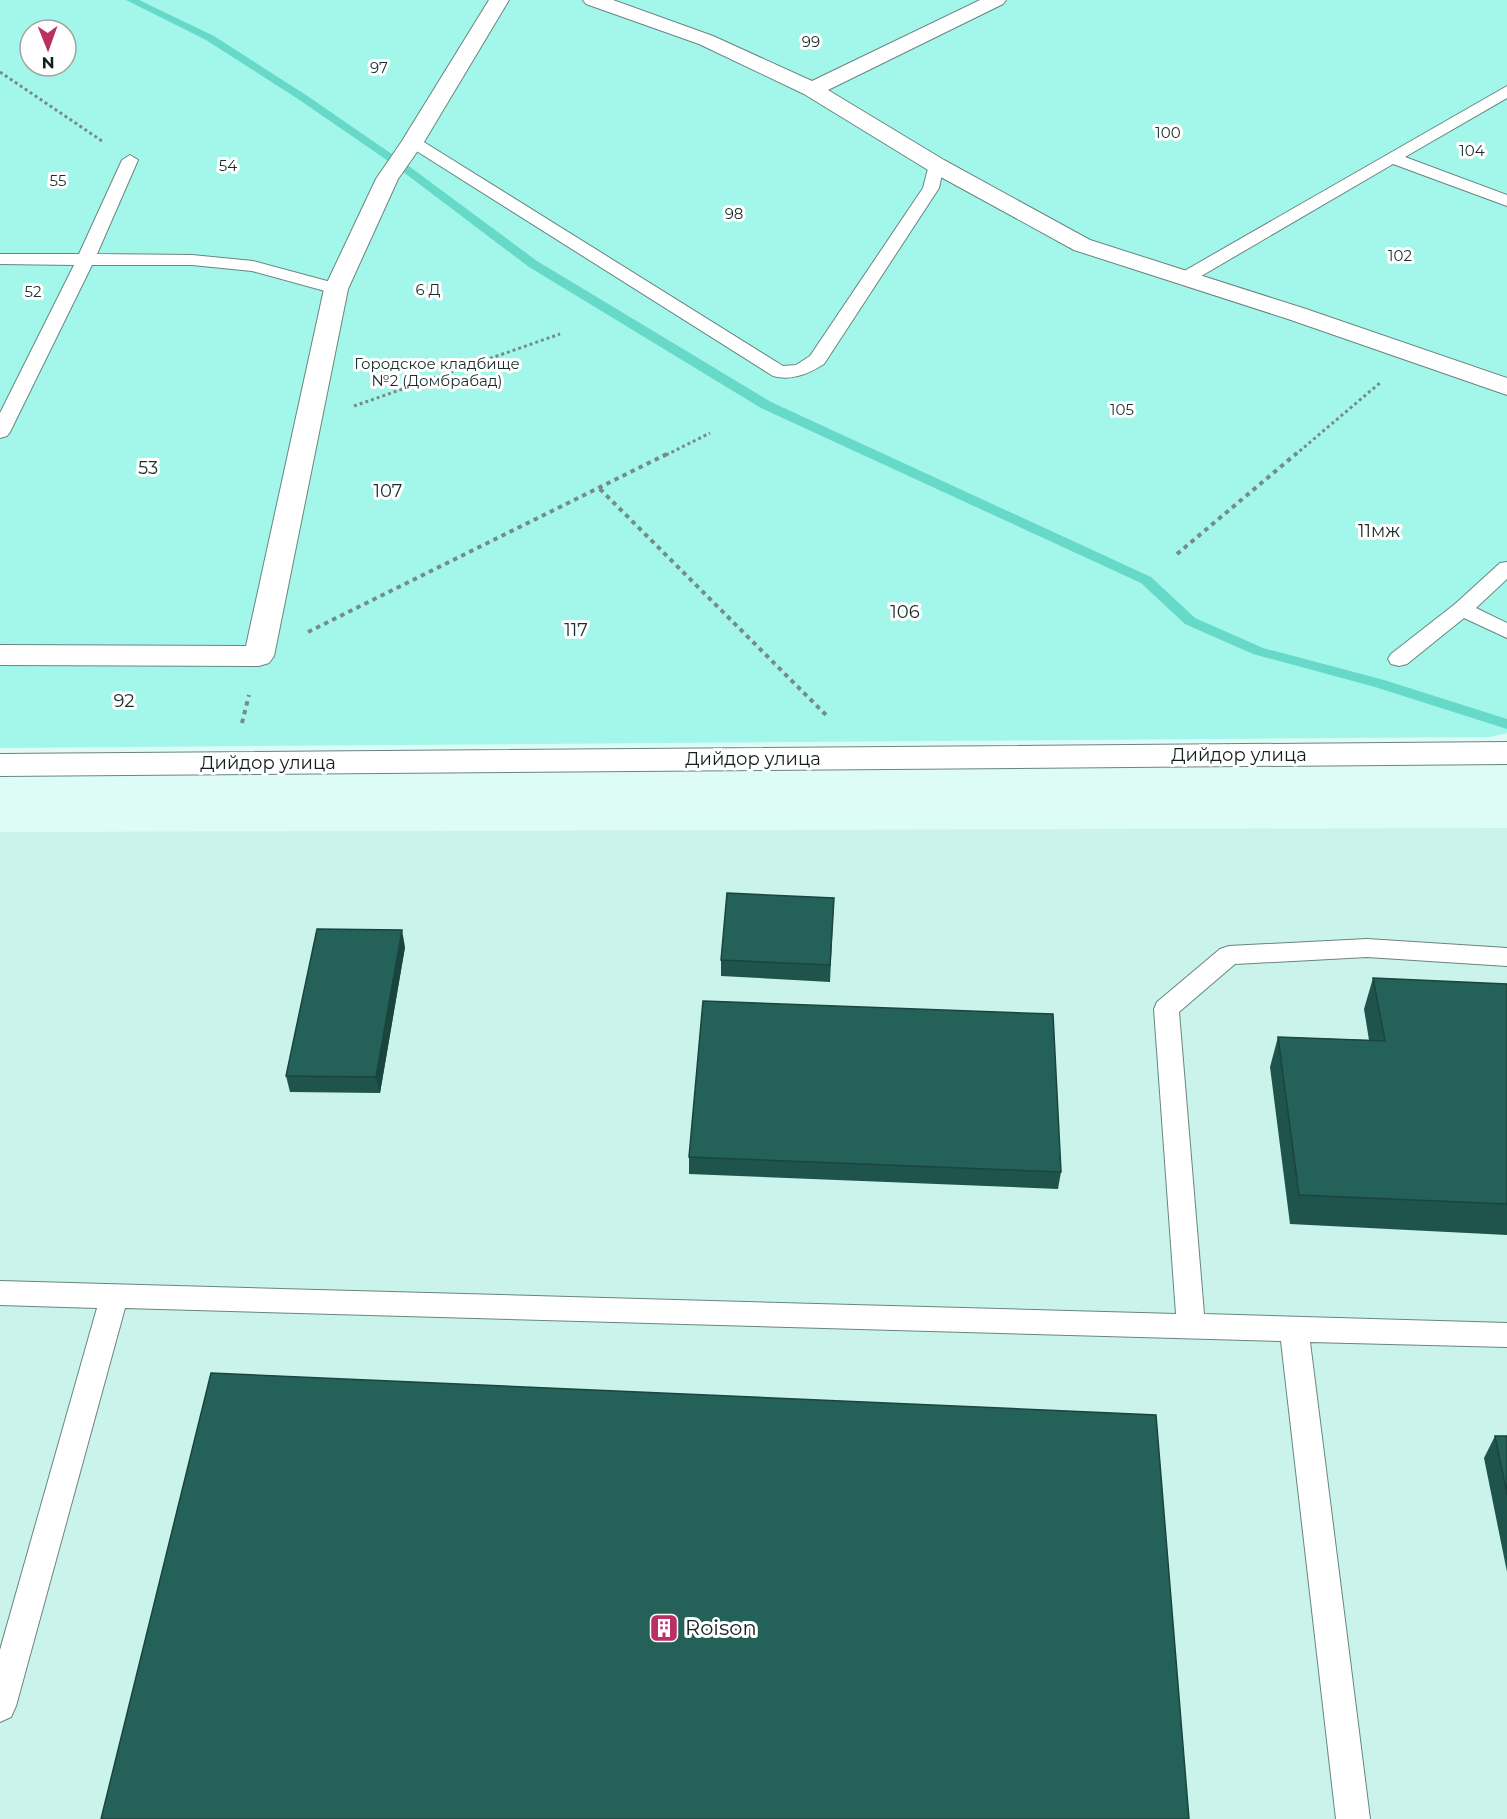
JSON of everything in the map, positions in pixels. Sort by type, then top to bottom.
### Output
[{"type":"street","points":[[0,655],[259,656],[336,289],[387,180],[413,142],[499,0]]},
{"type":"street","points":[[593,0],[706,40],[812,89],[936,165],[1082,245],[1414,354],[1507,387]]},
{"type":"street","points":[[812,89],[996,0]]},
{"type":"street","name":"Дийдор улица","points":[[0,765],[1507,753]]},
{"type":"lane","points":[[1185,278],[1507,91]]},
{"type":"lane","points":[[413,142],[780,372],[801,370],[818,360],[931,188],[936,165]]},
{"type":"lane","points":[[1393,158],[1507,201]]},
{"type":"lane","points":[[0,432],[86,259],[130,160]]},
{"type":"lane","points":[[0,259],[192,260],[253,266],[336,289]]},
{"type":"lane","points":[[1399,659],[1462,609],[1507,568]]},
{"type":"lane","points":[[1462,609],[1507,631]]},
{"type":"lane","points":[[1191,1327],[1166,1009],[1229,956],[1367,948],[1507,957]]},
{"type":"lane","points":[[0,1293],[1507,1335]]},
{"type":"lane","points":[[0,1706],[114,1296]]},
{"type":"lane","points":[[1294,1330],[1353,1819]]},
{"type":"path","points":[[0,72],[130,160]]},
{"type":"path","points":[[309,422],[560,334]]},
{"type":"path","points":[[1177,554],[1414,354]]},
{"type":"path","points":[[242,724],[259,656],[710,433]]},
{"type":"path","points":[[600,489],[836,725]]},
{"type":"shaded area","points":[[1507,828],[1507,1819],[0,1819],[0,832]]},
{"type":"green space","name":"Городское кладбище №2 (Домбрабад)","points":[[0,0],[1507,0],[1507,733],[1490,737],[0,748]]},
{"type":"building","points":[[727,893],[834,898],[830,965],[721,960]]},
{"type":"building","points":[[317,929],[402,930],[376,1077],[286,1076]]},
{"type":"building","points":[[1373,978],[1507,984],[1507,1204],[1299,1195],[1278,1037],[1385,1041]]},
{"type":"building","points":[[703,1001],[1053,1014],[1061,1172],[689,1157]]},
{"type":"building","name":"Roison","points":[[211,1373],[1156,1415],[1189,1819],[101,1819]]},
{"type":"building","points":[[1495,1436],[1507,1436],[1507,1494]]},
{"type":"waterway","points":[[131,0],[210,38],[302,97],[398,163],[533,264],[766,405],[1146,580],[1190,621],[1258,651],[1379,683],[1507,724]]},
{"type":"place","name":"Roison","points":[[664,1628]]},
{"type":"park label","name":"99","points":[[811,42]]},
{"type":"park label","name":"97","points":[[379,68]]},
{"type":"park label","name":"100","points":[[1168,133]]},
{"type":"park label","name":"104","points":[[1472,151]]},
{"type":"park label","name":"54","points":[[228,166]]},
{"type":"park label","name":"55","points":[[58,181]]},
{"type":"park label","name":"98","points":[[734,214]]},
{"type":"park label","name":"102","points":[[1400,256]]},
{"type":"park label","name":"6 Д","points":[[428,290]]},
{"type":"park label","name":"52","points":[[33,292]]},
{"type":"park label","name":"105","points":[[1122,410]]},
{"type":"park label","name":"53","points":[[148,468]]},
{"type":"park label","name":"107","points":[[388,491]]},
{"type":"park label","name":"11мж","points":[[1379,531]]},
{"type":"park label","name":"106","points":[[905,612]]},
{"type":"park label","name":"117","points":[[576,630]]},
{"type":"park label","name":"92","points":[[124,701]]}]
